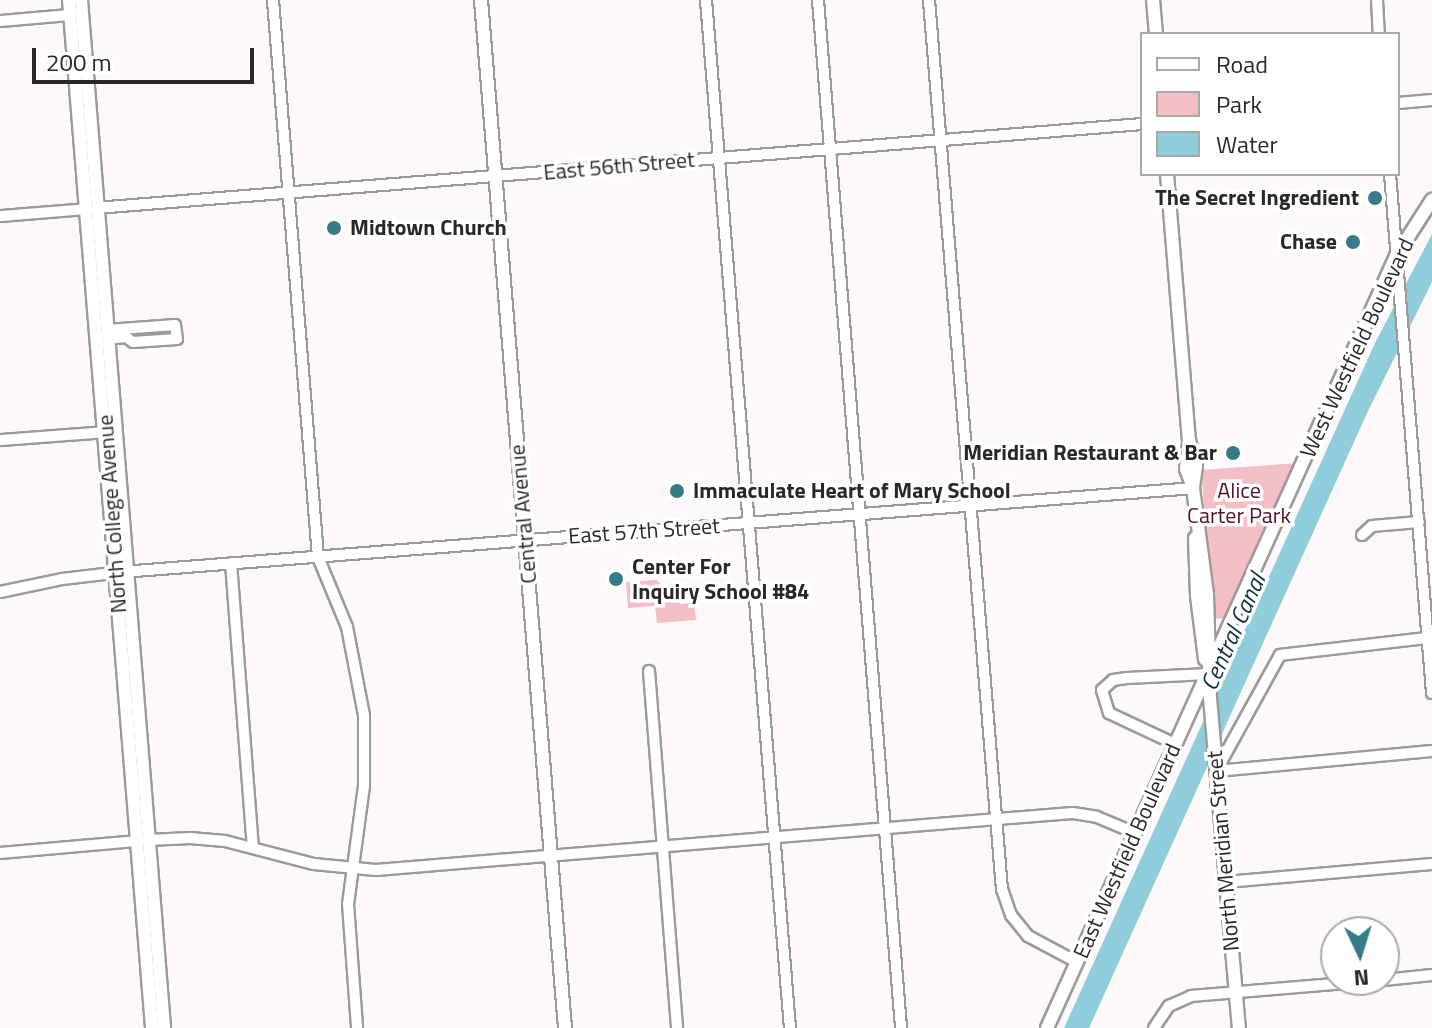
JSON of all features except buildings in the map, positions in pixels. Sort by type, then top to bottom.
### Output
[{"type":"main road","name":"North College Avenue","points":[[69,0],[107,334],[143,841],[152,1028]]},
{"type":"main road","name":"North College Avenue","points":[[81,0],[106,432],[122,572]]},
{"type":"main road","name":"Central Avenue","points":[[481,0],[565,1028]]},
{"type":"main road","points":[[1153,0],[1156,32]]},
{"type":"main road","name":"North Meridian Street","points":[[1167,176],[1189,440],[1186,469],[1193,487],[1209,623],[1208,674]]},
{"type":"main road","name":"West Westfield Boulevard","points":[[1208,674],[1396,256],[1432,200]]},
{"type":"main road","name":"North Meridian Street","points":[[1196,527],[1196,584],[1208,674],[1239,1028]]},
{"type":"main road","points":[[1209,623],[1229,624]]},
{"type":"main road","name":"East Westfield Boulevard","points":[[1047,1028],[1208,674]]},
{"type":"main road","name":"North College Avenue","points":[[143,841],[164,1028]]},
{"type":"street","points":[[273,0],[318,557],[350,635],[363,706],[365,777],[347,910],[357,1028]]},
{"type":"street","points":[[706,0],[790,1028]]},
{"type":"street","points":[[818,0],[901,1028]]},
{"type":"street","points":[[929,0],[1002,889],[1013,918],[1034,941],[1077,962]]},
{"type":"street","points":[[1377,0],[1379,32]]},
{"type":"street","points":[[0,21],[70,15]]},
{"type":"street","points":[[1400,103],[1432,100]]},
{"type":"street","name":"East 56th Street","points":[[0,216],[1140,124]]},
{"type":"street","points":[[1390,176],[1432,693]]},
{"type":"street","points":[[107,334],[125,333]]},
{"type":"street","points":[[0,440],[106,432]]},
{"type":"street","name":"East 57th Street","points":[[0,592],[122,572],[1193,487]]},
{"type":"street","points":[[1362,535],[1372,526],[1419,522]]},
{"type":"street","points":[[231,563],[253,847]]},
{"type":"street","points":[[1215,764],[1280,655],[1428,638]]},
{"type":"street","points":[[649,671],[677,1028]]},
{"type":"street","points":[[1175,744],[1109,713],[1102,690],[1113,680],[1208,674]]},
{"type":"street","points":[[1215,764],[1432,751]]},
{"type":"street","points":[[0,853],[194,838],[253,847],[314,864],[351,869],[1083,814],[1135,833]]},
{"type":"street","points":[[1225,882],[1432,864]]},
{"type":"street","points":[[1400,978],[1432,975]]},
{"type":"street","points":[[1154,1028],[1162,1013],[1178,1000],[1320,986]]},
{"type":"green space","name":"Alice Carter Park","points":[[1299,463],[1227,618],[1213,619],[1201,470]]},
{"type":"green space","points":[[656,580],[666,588],[679,587],[680,604],[694,603],[696,620],[657,623],[655,606],[628,608],[626,582]]},
{"type":"water","name":"Central Canal","points":[[1432,234],[1432,282],[1368,411],[1089,1028],[1064,1028],[1376,341]]},
{"type":"place","name":"The Secret Ingredient","points":[[1375,198]]},
{"type":"place","name":"Midtown Church","points":[[334,228]]},
{"type":"place","name":"Chase","points":[[1353,242]]},
{"type":"place","name":"Meridian Restaurant & Bar","points":[[1233,453]]},
{"type":"place","name":"Immaculate Heart of Mary School","points":[[677,491]]},
{"type":"place","name":"Center For Inquiry School #84","points":[[616,579]]}]
